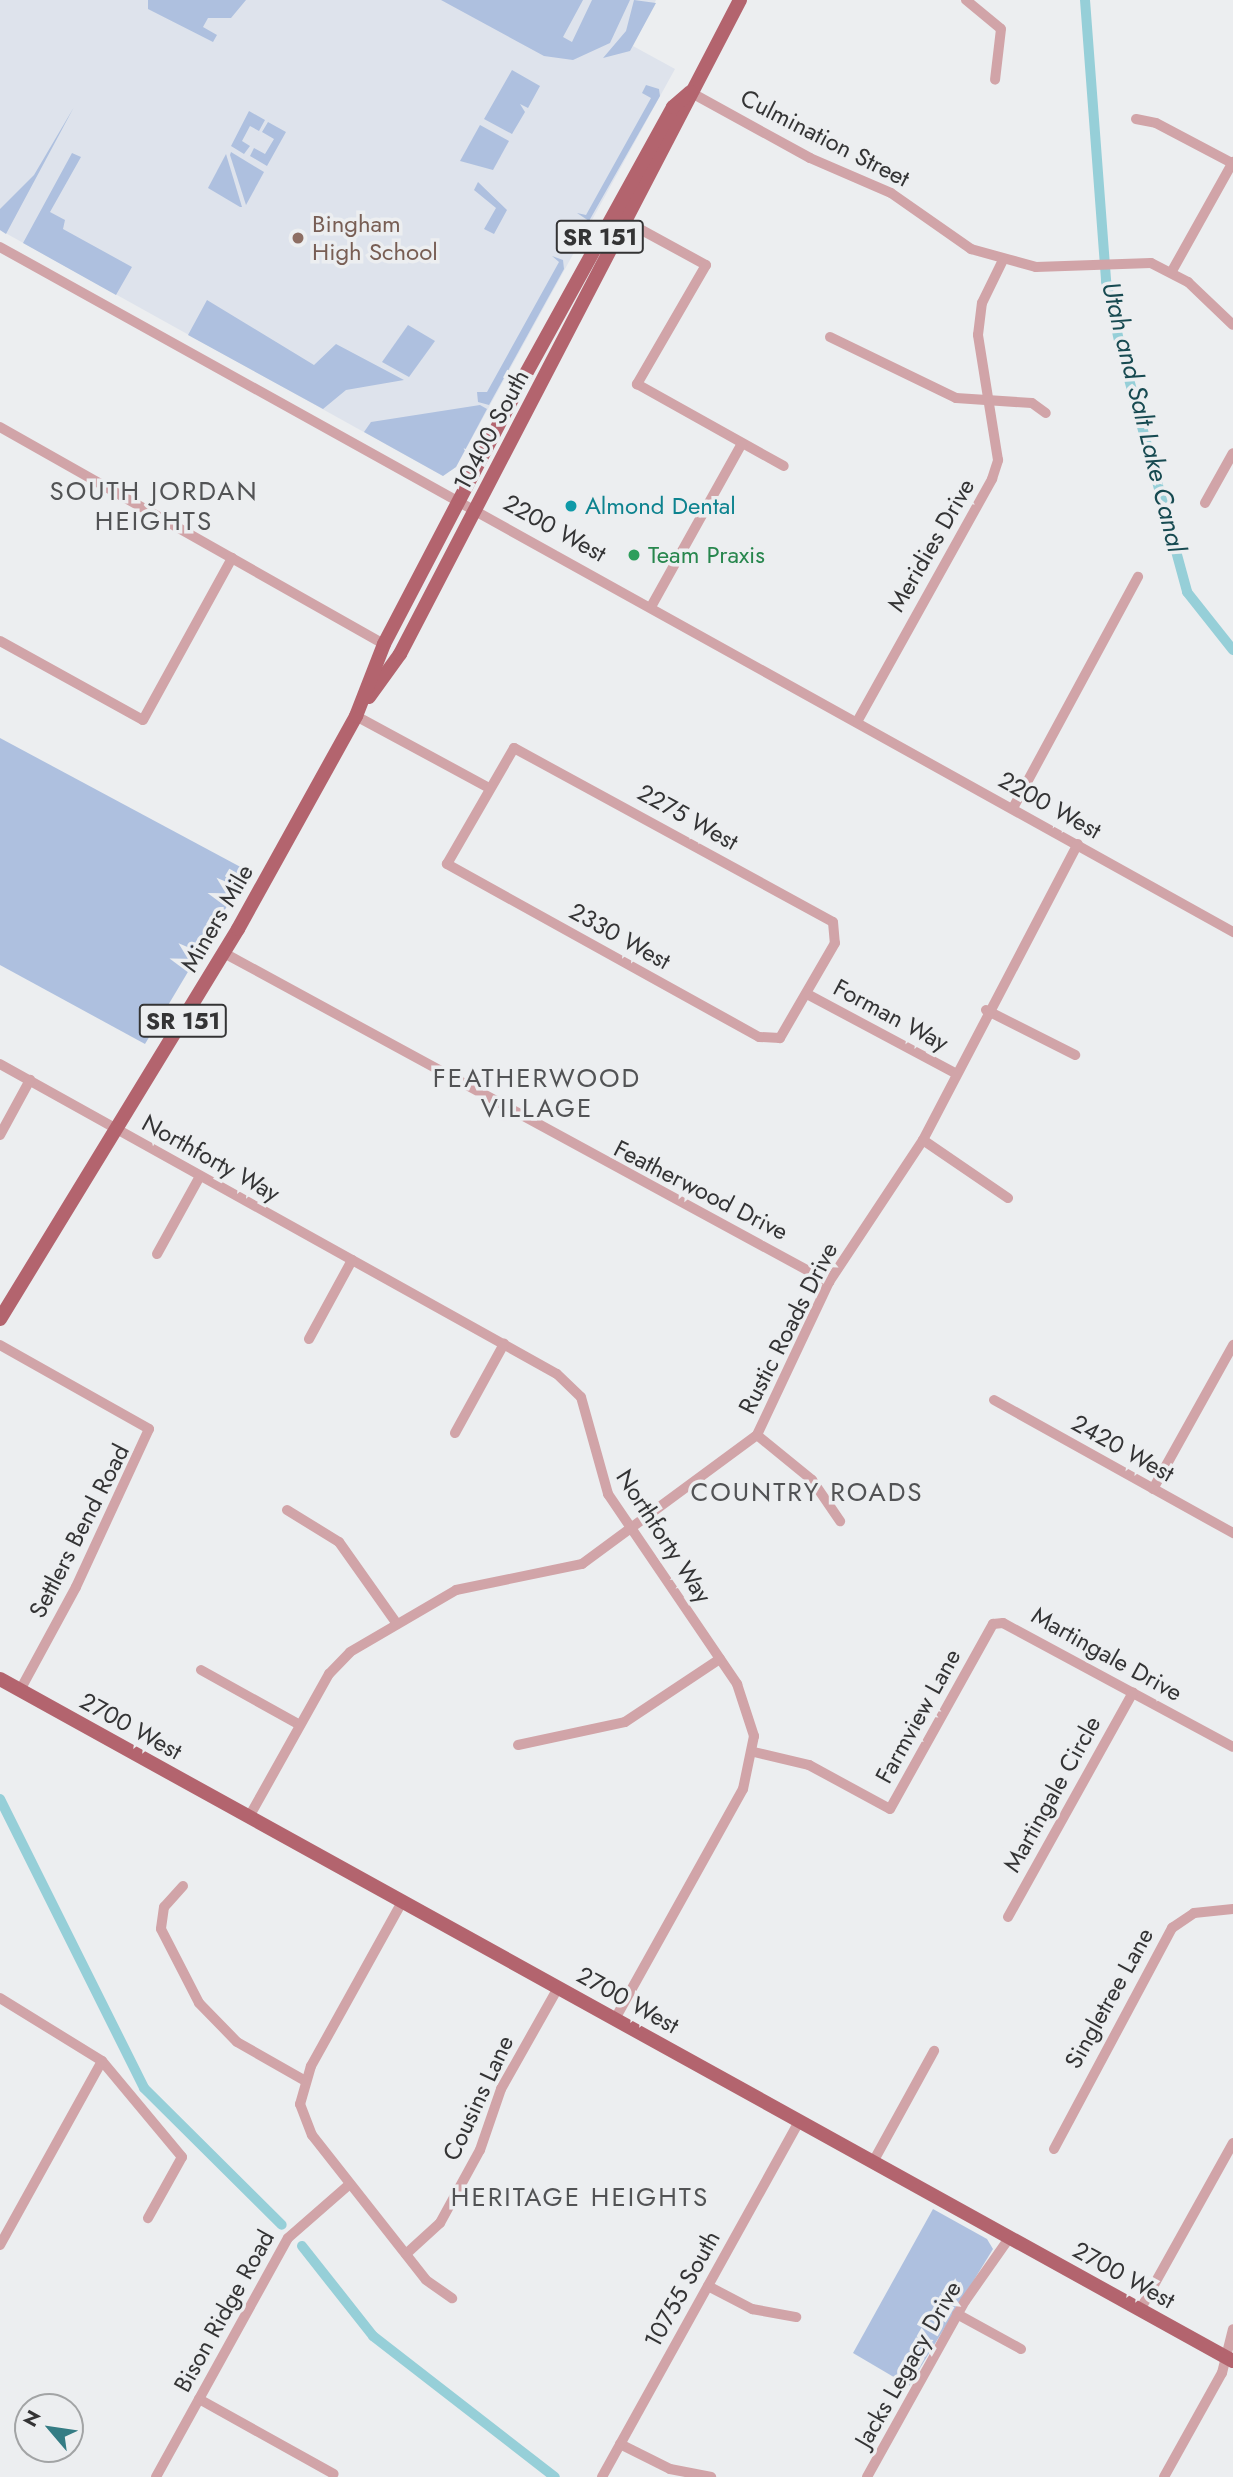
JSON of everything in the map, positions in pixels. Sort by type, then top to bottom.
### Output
[{"type":"main road","name":"SR 151","points":[[627,222],[686,115],[690,92],[740,0]]},
{"type":"main road","name":"10400 South","points":[[407,599],[518,388],[673,107],[690,92]]},
{"type":"main road","name":"10400 South","points":[[356,716],[422,610],[627,222]]},
{"type":"main road","name":"Miners Mile","points":[[0,1319],[224,953],[356,716],[384,644],[407,599]]},
{"type":"main road","name":"2700 West","points":[[0,1679],[1229,2359]]},
{"type":"street","points":[[965,0],[983,10],[1004,38],[995,80]]},
{"type":"street","name":"Culmination Street","points":[[690,92],[810,158],[872,183],[961,243],[1003,260],[1096,264],[1151,263],[1172,271]]},
{"type":"street","points":[[1136,119],[1156,123],[1233,163],[1172,271],[1233,325]]},
{"type":"street","points":[[627,222],[706,265],[637,384],[784,466]]},
{"type":"street","points":[[0,262],[3,249]]},
{"type":"street","name":"2200 West","points":[[3,249],[652,605],[1233,933]]},
{"type":"street","name":"Meridies Drive","points":[[858,720],[992,479],[998,460],[979,318],[1003,260]]},
{"type":"street","points":[[830,337],[956,398],[990,405],[1032,403],[1046,413]]},
{"type":"street","points":[[0,427],[384,644]]},
{"type":"street","points":[[652,605],[742,443]]},
{"type":"street","points":[[1205,503],[1233,453]]},
{"type":"street","points":[[0,641],[143,720],[232,558]]},
{"type":"street","points":[[1013,808],[1138,576]]},
{"type":"street","points":[[356,716],[489,788]]},
{"type":"street","name":"2275 West","points":[[489,788],[514,748],[839,928],[807,994]]},
{"type":"street","name":"2330 West","points":[[489,788],[447,864],[774,1042],[807,994]]},
{"type":"street","name":"Rustic Roads Drive","points":[[249,1817],[335,1666],[397,1624],[456,1590],[582,1564],[757,1435],[829,1282],[923,1140],[986,1010],[1078,844]]},
{"type":"street","name":"Featherwood Drive","points":[[224,953],[829,1282]]},
{"type":"street","name":"Forman Way","points":[[807,994],[955,1073]]},
{"type":"street","points":[[986,1010],[1075,1055]]},
{"type":"street","name":"Northforty Way","points":[[0,1064],[556,1374],[581,1397],[599,1476],[746,1701],[754,1752],[743,1789],[615,2020]]},
{"type":"street","points":[[0,1135],[30,1080]]},
{"type":"street","points":[[923,1140],[1008,1198]]},
{"type":"street","points":[[157,1254],[200,1176]]},
{"type":"street","points":[[309,1339],[352,1260]]},
{"type":"street","name":"Settlers Bend Road","points":[[0,1345],[149,1429],[76,1587],[20,1690]]},
{"type":"street","points":[[455,1433],[504,1345]]},
{"type":"street","points":[[1153,1489],[1233,1345]]},
{"type":"street","name":"2420 West","points":[[993,1400],[1233,1533]]},
{"type":"street","points":[[757,1435],[812,1480],[840,1521]]},
{"type":"street","points":[[286,1510],[346,1548],[397,1624]]},
{"type":"street","name":"Martingale Drive","points":[[993,1624],[1014,1626],[1233,1747]]},
{"type":"street","name":"Farmview Lane","points":[[754,1752],[809,1765],[890,1809],[993,1624]]},
{"type":"street","points":[[518,1745],[625,1722],[720,1659]]},
{"type":"street","points":[[201,1670],[300,1725]]},
{"type":"street","name":"Martingale Circle","points":[[1008,1917],[1132,1692]]},
{"type":"street","points":[[183,1885],[164,1907],[161,1929],[199,2003],[237,2042],[304,2080]]},
{"type":"street","points":[[402,1902],[304,2080],[305,2124],[430,2283],[453,2298]]},
{"type":"street","name":"Singletree Lane","points":[[1054,2148],[1172,1928],[1194,1913],[1233,1909]]},
{"type":"street","name":"Cousins Lane","points":[[406,2254],[443,2217],[483,2144],[497,2095],[558,1988]]},
{"type":"street","points":[[0,1998],[102,2062],[182,2157],[148,2218]]},
{"type":"street","points":[[873,2162],[934,2051]]},
{"type":"street","points":[[0,2245],[102,2062]]},
{"type":"street","name":"10755 South","points":[[602,2477],[799,2121]]},
{"type":"street","points":[[1140,2310],[1233,2143]]},
{"type":"street","name":"Bison Ridge Road","points":[[156,2477],[288,2238],[350,2184]]},
{"type":"street","name":"Jacks Legacy Drive","points":[[867,2477],[957,2314],[1010,2238]]},
{"type":"street","points":[[708,2286],[752,2309],[796,2317]]},
{"type":"street","points":[[957,2314],[1021,2349]]},
{"type":"street","points":[[1164,2477],[1229,2359],[1233,2329]]},
{"type":"street","points":[[199,2399],[334,2474]]},
{"type":"street","points":[[620,2444],[670,2469],[711,2477]]},
{"type":"shaded area","name":"Bingham High School","points":[[0,0],[656,0],[633,46],[675,69],[456,467],[443,476],[0,230]]},
{"type":"shaded area","points":[[148,0],[246,0],[231,18],[208,18],[203,27],[217,35],[213,42],[148,9]]},
{"type":"shaded area","points":[[441,0],[583,0],[563,37],[572,42],[592,0],[630,0],[610,43],[573,60],[544,56]]},
{"type":"shaded area","points":[[634,0],[656,3],[630,51],[603,58],[626,31]]},
{"type":"shaded area","points":[[512,70],[540,86],[528,108],[520,104],[525,112],[512,134],[484,119]]},
{"type":"shaded area","points":[[646,85],[659,89],[660,96],[589,221],[577,213],[586,215],[651,98],[642,93]]},
{"type":"shaded area","points":[[74,107],[6,234],[0,230],[0,209],[34,175]]},
{"type":"shaded area","points":[[249,111],[265,120],[259,131],[250,126],[242,141],[250,146],[244,154],[231,146]]},
{"type":"shaded area","points":[[268,122],[286,132],[267,166],[250,156],[254,148],[265,154],[274,139],[262,132]]},
{"type":"shaded area","points":[[480,125],[509,141],[493,170],[460,161]]},
{"type":"shaded area","points":[[231,152],[264,172],[246,205],[230,155]]},
{"type":"shaded area","points":[[72,153],[81,157],[50,212],[65,220],[63,229],[132,267],[116,295],[23,243]]},
{"type":"shaded area","points":[[226,154],[242,207],[208,188]]},
{"type":"shaded area","points":[[478,182],[507,210],[494,234],[484,229],[496,208],[474,190]]},
{"type":"shaded area","points":[[552,256],[563,260],[564,269],[489,405],[478,402],[477,392],[487,392],[559,262]]},
{"type":"shaded area","points":[[207,300],[314,365],[336,344],[404,380],[346,390],[323,409],[188,335]]},
{"type":"shaded area","points":[[408,325],[435,341],[409,377],[382,362]]},
{"type":"shaded area","points":[[480,405],[487,409],[456,467],[443,476],[364,432],[371,422]]},
{"type":"shaded area","points":[[0,738],[248,871],[145,1044],[0,965]]},
{"type":"shaded area","points":[[933,2209],[987,2239],[993,2249],[909,2386],[853,2353]]},
{"type":"waterway","name":"Utah and Salt Lake Canal","points":[[1085,0],[1106,281],[1121,350],[1187,592],[1233,650]]},
{"type":"waterway","points":[[0,1799],[144,2088],[282,2225]]},
{"type":"waterway","points":[[302,2246],[373,2336],[555,2477]]},
{"type":"place","name":"Bingham High School","points":[[298,238]]},
{"type":"place","name":"Almond Dental","points":[[571,506]]},
{"type":"place","name":"Team Praxis","points":[[634,555]]},
{"type":"district","name":"SOUTH JORDAN HEIGHTS","points":[[154,507]]},
{"type":"district","name":"FEATHERWOOD VILLAGE","points":[[537,1094]]},
{"type":"district","name":"COUNTRY ROADS","points":[[807,1493]]},
{"type":"district","name":"HERITAGE HEIGHTS","points":[[580,2198]]}]
